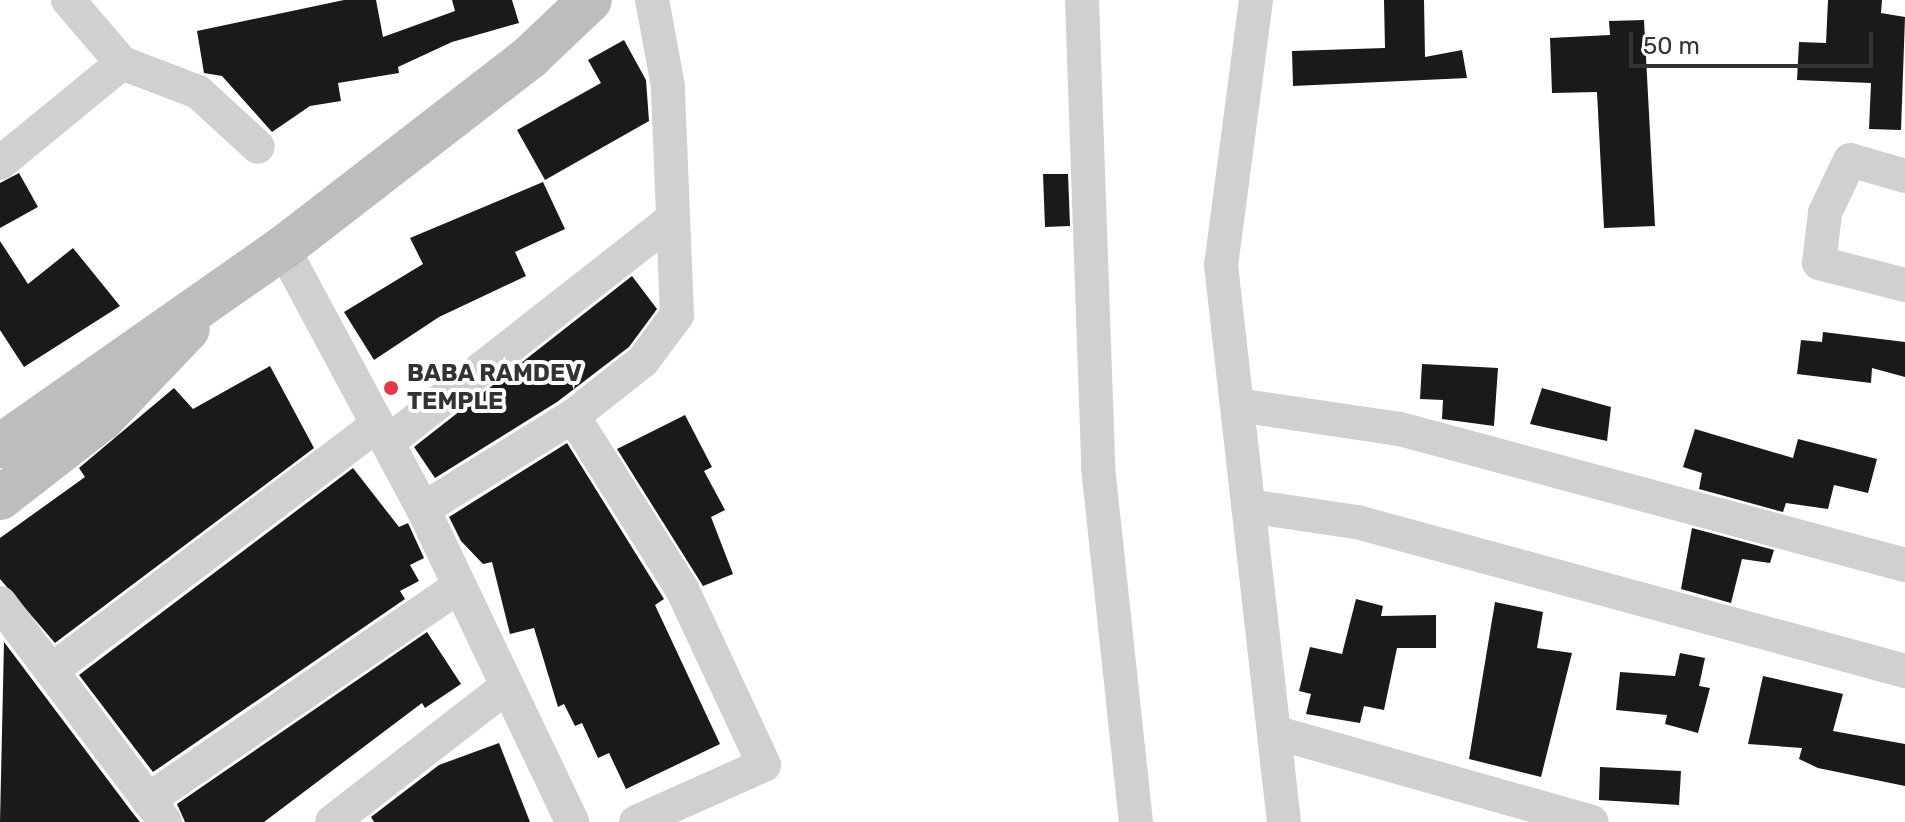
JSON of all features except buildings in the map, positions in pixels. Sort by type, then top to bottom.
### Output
[{"type":"street","points":[[68,0],[122,63],[198,92],[258,147]]},
{"type":"street","points":[[0,446],[283,248],[531,56],[590,0]]},
{"type":"street","points":[[423,509],[573,416],[643,361],[677,315],[670,221],[668,86],[652,0]]},
{"type":"street","points":[[1082,0],[1098,467],[1136,822]]},
{"type":"street","points":[[1256,0],[1221,265],[1284,822]]},
{"type":"street","points":[[0,163],[122,63]]},
{"type":"street","points":[[1905,176],[1850,160],[1825,213],[1819,263],[1905,285]]},
{"type":"street","points":[[52,670],[383,433],[670,221]]},
{"type":"street","points":[[283,248],[423,509],[572,822]]},
{"type":"street","points":[[0,498],[160,365],[209,301]]},
{"type":"street","points":[[1237,405],[1400,429],[1905,565]]},
{"type":"street","points":[[573,416],[682,589],[764,765],[636,822]]},
{"type":"street","points":[[1248,506],[1357,522],[1905,671]]},
{"type":"street","points":[[0,603],[156,811],[458,587]]},
{"type":"street","points":[[350,816],[506,687]]},
{"type":"street","points":[[1274,732],[1592,822]]},
{"type":"place","name":"BABA RAMDEV TEMPLE","points":[[391,388]]}]
